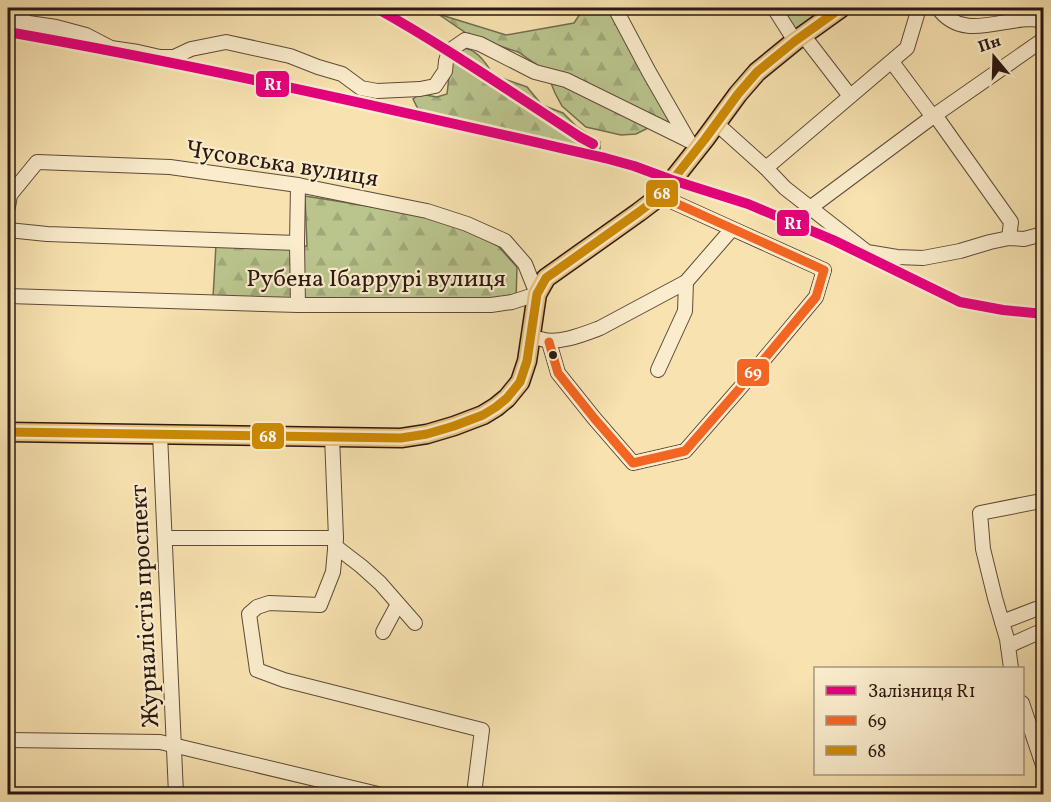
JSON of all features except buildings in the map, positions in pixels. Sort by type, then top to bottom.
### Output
[{"type":"main road","name":"Рубена Ібаррурі вулиця","points":[[537,294],[546,278],[660,196],[691,146],[717,124],[757,72],[841,8]]},
{"type":"main road","points":[[8,432],[401,438],[427,434],[483,415],[507,398],[520,382],[527,361],[537,294]]},
{"type":"street","points":[[14,21],[25,8]]},
{"type":"street","points":[[615,8],[691,146]]},
{"type":"street","points":[[774,8],[850,96]]},
{"type":"street","points":[[766,168],[907,48],[919,8]]},
{"type":"street","points":[[938,8],[944,16],[961,24],[981,26],[1029,19],[1044,20]]},
{"type":"street","points":[[14,21],[56,27],[86,35],[111,48],[160,57],[174,57],[191,50],[226,42],[290,56],[342,74],[361,88],[377,91],[435,86],[445,71],[449,51],[465,40],[480,44],[535,72],[566,80],[691,146]]},
{"type":"street","points":[[810,208],[934,116],[1044,39]]},
{"type":"street","points":[[892,62],[1011,222],[1009,238]]},
{"type":"street","points":[[717,124],[785,188],[867,252],[923,258],[1009,238],[1039,235],[1044,232]]},
{"type":"street","name":"Чусовська вулиця","points":[[8,207],[10,195],[37,162],[170,167],[298,185],[427,211],[467,224],[496,237],[505,242],[525,264],[537,294]]},
{"type":"street","points":[[298,185],[298,305]]},
{"type":"street","points":[[549,342],[558,373],[633,463],[685,451],[741,388],[816,297],[824,270],[660,196]]},
{"type":"street","points":[[530,335],[549,342],[585,334],[600,328],[686,282],[732,229]]},
{"type":"street","points":[[8,230],[47,234],[297,243]]},
{"type":"street","points":[[658,370],[685,311],[686,282]]},
{"type":"street","name":"Рубена Ібаррурі вулиця","points":[[8,296],[298,305],[491,305],[512,302],[537,294]]},
{"type":"street","name":"Журналістів проспект","points":[[160,434],[174,746],[378,795]]},
{"type":"street","points":[[332,436],[335,542],[333,572],[320,605],[269,603],[257,607],[249,614],[257,670],[284,680],[482,730],[474,795]]},
{"type":"street","points":[[1011,667],[1008,646],[983,549],[980,513],[1041,501],[1044,511]]},
{"type":"street","points":[[165,538],[335,542],[415,623]]},
{"type":"street","points":[[383,632],[398,604]]},
{"type":"street","points":[[1002,622],[1044,608]]},
{"type":"street","points":[[1008,646],[1037,633],[1044,633]]},
{"type":"street","points":[[1024,706],[1044,768]]},
{"type":"street","points":[[8,740],[160,742],[174,746],[176,795]]},
{"type":"green space","points":[[584,8],[611,8],[669,115],[669,121],[665,124],[650,127],[636,134],[621,135],[586,127],[562,106],[546,71],[518,52],[472,37],[438,14],[506,35],[574,23]]},
{"type":"green space","points":[[778,8],[833,8],[794,34]]},
{"type":"green space","points":[[463,48],[477,54],[493,75],[527,87],[542,105],[563,113],[576,126],[600,142],[600,153],[555,140],[419,111],[413,99],[420,94],[437,97],[447,94],[451,60],[456,51]]},
{"type":"green space","points":[[305,196],[424,215],[465,229],[498,246],[517,267],[516,300],[213,298],[216,244],[307,246]]},
{"type":"rail line","name":"R1","points":[[376,8],[453,54],[593,144]]},
{"type":"rail line","name":"R1","points":[[8,32],[233,75],[605,158],[748,204],[833,240],[960,302],[1003,310],[1044,314]]},
{"type":"transit line","name":"68","points":[[8,432],[401,438],[427,434],[483,415],[507,398],[520,382],[527,361],[537,294],[546,278],[660,196],[757,72],[841,8]]},
{"type":"transit line","name":"69","points":[[549,342],[558,373],[633,463],[685,451],[816,297],[824,270],[660,196]]}]
